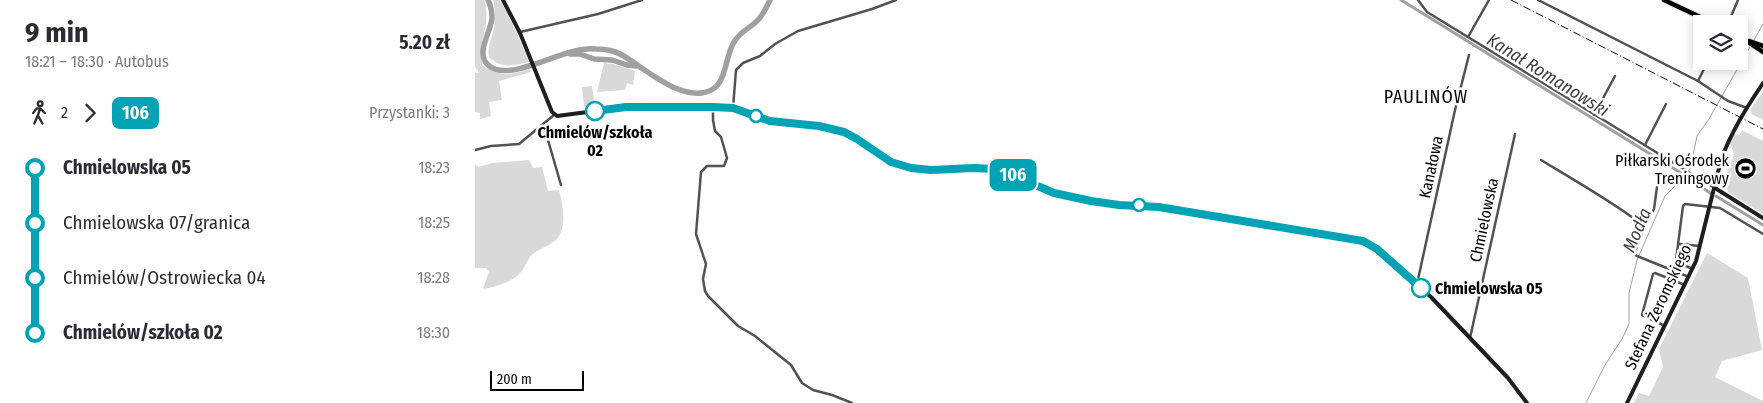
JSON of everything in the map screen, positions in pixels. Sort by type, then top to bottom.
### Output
[{"type":"main road","points":[[1663,0],[1696,15]]},
{"type":"main road","points":[[1759,46],[1763,52]]},
{"type":"street","points":[[503,0],[520,32],[555,115]]},
{"type":"street","points":[[520,32],[601,13],[642,0]]},
{"type":"street","points":[[733,108],[736,70],[743,63],[760,56],[775,44],[798,31],[896,0]]},
{"type":"street","points":[[1418,0],[1427,12],[1763,218]]},
{"type":"street","points":[[1468,37],[1489,0]]},
{"type":"street","points":[[1538,0],[1698,81],[1725,99],[1747,108]]},
{"type":"street","points":[[1732,15],[1738,0]]},
{"type":"street","name":"Kanałowa","points":[[1417,284],[1469,55]]},
{"type":"street","points":[[1698,81],[1704,70]]},
{"type":"street","points":[[1594,115],[1615,76]]},
{"type":"street","name":"Stefana Żeromskiego","points":[[1627,403],[1693,269],[1701,246],[1727,144],[1763,83]]},
{"type":"street","points":[[1645,146],[1665,104]]},
{"type":"street","points":[[475,150],[491,146],[519,144],[555,115],[626,107],[733,108],[770,121],[819,126],[844,132],[891,162],[903,167],[931,170],[993,169],[1054,193],[1091,201],[1119,205],[1159,207],[1363,241],[1377,249],[1417,284],[1508,378],[1527,403]]},
{"type":"street","points":[[713,107],[715,130],[723,142],[727,158],[724,166],[707,166],[701,172],[696,234],[706,264],[703,279],[705,291],[738,326],[755,336],[791,365],[797,378],[806,386],[852,403]]},
{"type":"street","points":[[542,126],[561,185]]},
{"type":"street","name":"Chmielowska","points":[[1470,340],[1515,134]]},
{"type":"street","points":[[1541,160],[1627,213],[1641,223],[1644,228]]},
{"type":"street","points":[[1657,187],[1654,209],[1634,252],[1641,258],[1689,277]]},
{"type":"street","points":[[1693,269],[1676,260],[1683,206],[1685,204],[1720,208],[1763,234]]},
{"type":"street","points":[[1679,244],[1701,246]]},
{"type":"street","points":[[1684,265],[1687,244]]},
{"type":"street","points":[[1665,326],[1642,315],[1653,274],[1655,273],[1685,285]]},
{"type":"shaded area","points":[[475,0],[484,0],[487,17],[481,49],[483,66],[495,72],[506,74],[530,69],[531,72],[499,81],[502,100],[489,102],[491,116],[480,119],[480,113],[475,112],[475,73],[479,73],[475,66]]},
{"type":"shaded area","points":[[493,0],[500,0],[529,62],[507,66],[489,57],[489,46],[495,22]]},
{"type":"shaded area","points":[[604,63],[614,64],[635,71],[633,85],[627,83],[625,90],[597,92]]},
{"type":"shaded area","points":[[592,86],[595,106],[584,107],[582,87]]},
{"type":"shaded area","points":[[1763,92],[1763,120],[1752,114],[1750,110]]},
{"type":"shaded area","name":"Piłkarski Ośrodek Treningowy","points":[[1742,130],[1763,141],[1763,214],[1721,186],[1734,155],[1730,143],[1734,134],[1740,135]]},
{"type":"shaded area","points":[[529,160],[533,168],[542,167],[548,191],[559,190],[563,217],[561,232],[553,242],[532,255],[518,276],[509,281],[483,289],[489,271],[486,268],[475,268],[475,164],[478,167],[492,163]]},
{"type":"shaded area","points":[[1707,253],[1748,278],[1762,350],[1722,361],[1715,377],[1763,401],[1763,403],[1634,403],[1639,393],[1649,396],[1663,367],[1659,349]]},
{"type":"waterway","points":[[488,0],[492,18],[483,55],[488,65],[498,70],[523,68],[583,49],[602,49],[622,55],[666,83],[690,93],[702,93],[713,89],[717,85],[721,80],[734,42],[741,33],[758,20],[770,0]]},
{"type":"waterway","name":"Kanał Romanowski","points":[[1401,0],[1681,173]]},
{"type":"waterway","name":"Modła","points":[[1753,42],[1763,24]]},
{"type":"waterway","name":"Modła","points":[[1586,403],[1629,324],[1629,293],[1637,260],[1665,196],[1690,169],[1697,136],[1709,119],[1751,45]]},
{"type":"waterway","points":[[570,54],[580,54],[594,59],[612,60],[636,66]]},
{"type":"waterway","name":"Kanał Romanowski","points":[[1688,177],[1710,193]]},
{"type":"waterway","name":"Kanał Romanowski","points":[[1716,196],[1763,225]]},
{"type":"railway","points":[[1511,0],[1763,129]]},
{"type":"bus line","name":"106","points":[[595,111],[626,107],[733,108],[770,121],[819,126],[844,132],[891,162],[903,167],[931,170],[993,169],[1054,193],[1104,204],[1159,207],[1363,241],[1377,249],[1421,288]]},
{"type":"place","name":"Chmielów/szkoła 02","points":[[595,111]]},
{"type":"place","name":"Piłkarski Ośrodek Treningowy","points":[[1745,169]]},
{"type":"place","name":"Chmielowska 05","points":[[1421,288]]},
{"type":"district","name":"PAULINÓW","points":[[1426,97]]}]
